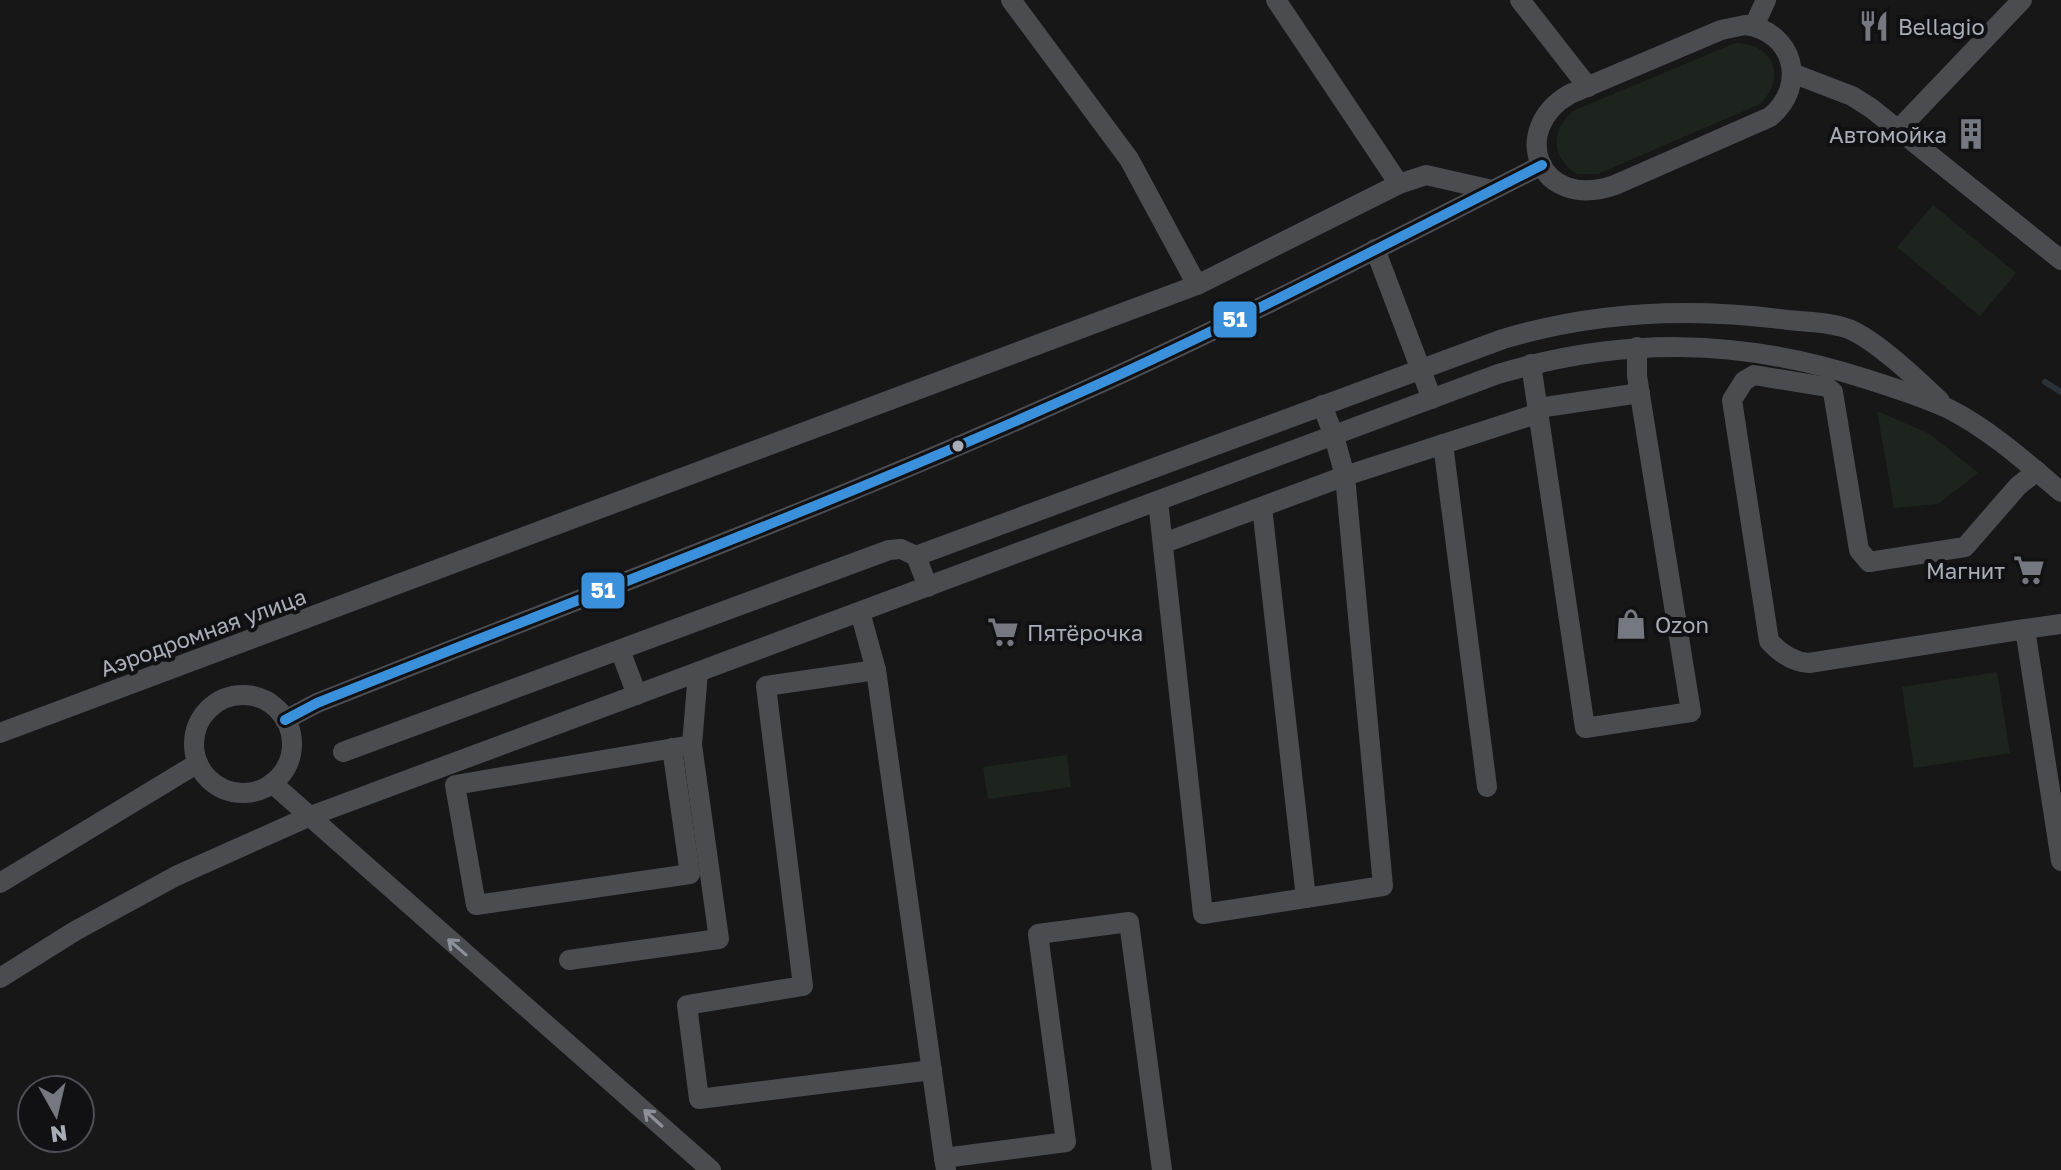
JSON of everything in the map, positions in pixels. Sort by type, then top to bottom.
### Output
[{"type":"street","points":[[1011,0],[1129,159],[1197,285],[1399,184],[1426,175],[1492,190]]},
{"type":"street","points":[[1276,0],[1399,184]]},
{"type":"street","points":[[1520,0],[1588,87]]},
{"type":"street","points":[[1754,26],[1766,0]]},
{"type":"street","points":[[1897,131],[2022,0]]},
{"type":"street","points":[[1733,26],[1754,26],[1770,33],[1783,45],[1792,73],[1787,98],[1770,117],[1604,189],[1583,192],[1566,189],[1552,179],[1542,165],[1537,146],[1544,118],[1561,100],[1721,30],[1733,26]]},
{"type":"street","points":[[1792,73],[1852,96],[2061,260]]},
{"type":"street","points":[[285,720],[317,703],[967,442],[1225,326],[1542,165]]},
{"type":"street","points":[[1375,249],[1432,399]]},
{"type":"street","name":"Аэродромная улица","points":[[0,733],[1197,285]]},
{"type":"street","points":[[916,556],[1503,339],[1581,320],[1640,313],[1731,314],[1848,329],[1907,371],[1949,409]]},
{"type":"street","points":[[1531,364],[1585,728],[1691,712],[1640,393],[1637,347]]},
{"type":"street","points":[[0,978],[75,931],[176,876],[308,817],[1531,364],[1602,350],[1637,347],[1713,347],[1790,358],[1870,380],[1949,409],[1976,425],[2061,492]]},
{"type":"street","points":[[2037,471],[2018,486],[1965,547],[1869,562],[1859,550],[1833,392],[1827,387],[1754,375],[1744,381],[1732,400],[1767,633],[1774,647],[1799,663],[1809,663],[2061,624]]},
{"type":"street","points":[[1164,543],[1345,476],[1539,410],[1640,393]]},
{"type":"street","points":[[1158,501],[1203,914],[1383,886],[1345,476],[1322,405]]},
{"type":"street","points":[[1443,444],[1487,787]]},
{"type":"street","points":[[1262,507],[1306,898]]},
{"type":"street","points":[[343,752],[889,550],[901,549],[916,556],[928,587]]},
{"type":"street","points":[[860,612],[876,670],[945,1164],[1066,1142],[1038,934],[1129,922],[1162,1170]]},
{"type":"street","points":[[2025,629],[2061,861]]},
{"type":"street","points":[[620,650],[637,695]]},
{"type":"street","points":[[876,670],[766,686],[803,986],[687,1005],[699,1099],[932,1070]]},
{"type":"street","points":[[682,747],[455,785],[476,905],[690,874],[682,747],[698,672]]},
{"type":"street","points":[[250,695],[268,701],[285,720],[291,732],[292,751],[285,769],[272,783],[254,792],[235,792],[217,786],[203,773],[194,755],[194,736],[200,718],[213,704],[231,696],[250,695]]},
{"type":"street","points":[[569,960],[719,939],[682,747]]},
{"type":"street","points":[[468,758],[476,781]]},
{"type":"street","points":[[0,883],[198,763]]},
{"type":"street","points":[[272,783],[711,1170]]},
{"type":"shaded area","points":[[1735,43],[1759,49],[1772,64],[1773,84],[1760,104],[1598,174],[1577,174],[1562,160],[1557,136],[1573,111]]},
{"type":"shaded area","points":[[1933,205],[2016,273],[1980,316],[1897,247]]},
{"type":"shaded area","points":[[1877,411],[1930,434],[1978,473],[1938,504],[1894,508]]},
{"type":"shaded area","points":[[1997,672],[2010,753],[1914,768],[1902,687]]},
{"type":"shaded area","points":[[1067,755],[1071,787],[988,799],[983,767]]},
{"type":"waterway","points":[[2045,382],[2061,392]]},
{"type":"transit line","name":"51","points":[[285,720],[317,703],[802,511],[995,430],[1204,335],[1542,165]]},
{"type":"place","name":"Bellagio","points":[[1874,26]]},
{"type":"place","name":"Автомойка","points":[[1971,134]]},
{"type":"place","name":"Магнит","points":[[2029,570]]},
{"type":"place","name":"Ozon","points":[[1631,624]]},
{"type":"place","name":"Пятёрочка","points":[[1003,632]]}]
